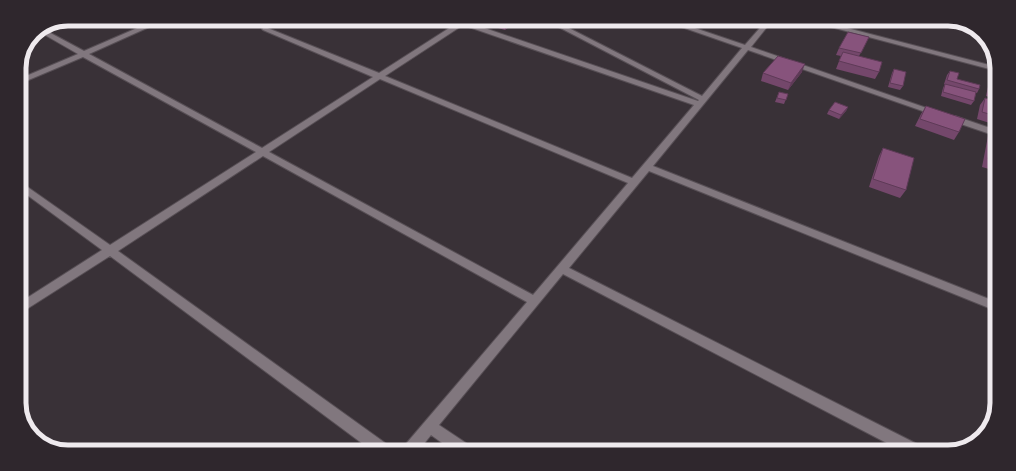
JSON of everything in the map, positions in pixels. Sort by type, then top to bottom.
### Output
[{"type":"street","points":[[26,79],[148,26]]},
{"type":"street","points":[[26,304],[379,76],[454,26]]},
{"type":"street","points":[[476,26],[701,102]]},
{"type":"street","points":[[559,26],[701,102]]},
{"type":"street","points":[[684,26],[990,131]]},
{"type":"street","points":[[414,445],[765,26]]},
{"type":"street","points":[[830,26],[990,67]]},
{"type":"street","points":[[265,29],[634,182]]},
{"type":"street","points":[[45,33],[535,301]]},
{"type":"street","points":[[647,166],[990,304]]},
{"type":"street","points":[[26,189],[376,445]]},
{"type":"street","points":[[562,269],[904,445]]},
{"type":"street","points":[[430,427],[457,445]]},
{"type":"building","points":[[848,32],[869,37],[861,53],[839,48]]},
{"type":"building","points":[[843,52],[882,62],[879,72],[839,61]]},
{"type":"building","points":[[778,56],[805,64],[791,83],[763,73]]},
{"type":"building","points":[[894,69],[906,72],[903,86],[890,83]]},
{"type":"building","points":[[950,71],[959,73],[957,79],[980,85],[979,89],[947,80]]},
{"type":"building","points":[[945,84],[976,92],[974,101],[943,92]]},
{"type":"building","points":[[779,92],[788,94],[786,100],[777,98]]},
{"type":"building","points":[[985,98],[990,99],[990,114],[982,112]]},
{"type":"building","points":[[835,102],[848,107],[841,115],[829,110]]},
{"type":"building","points":[[926,106],[965,119],[959,132],[920,119]]},
{"type":"building","points":[[883,148],[914,158],[906,190],[873,179]]},
{"type":"building","points":[[990,149],[990,160],[988,159]]}]
